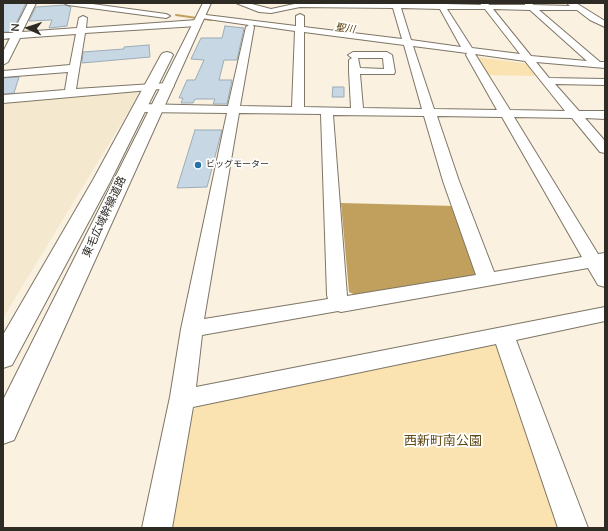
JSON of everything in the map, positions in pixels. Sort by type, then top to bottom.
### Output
[{"type":"highway","name":"東毛広域幹線道路","points":[[3,431],[148,108],[195,17]]},
{"type":"highway","name":"東毛広域幹線道路","points":[[3,358],[102,180],[148,108]]},
{"type":"street","points":[[3,62],[32,3]]},
{"type":"street","points":[[68,3],[195,17],[300,31]]},
{"type":"street","points":[[240,3],[262,10],[271,11],[300,5],[351,7],[396,4],[530,5],[579,8]]},
{"type":"street","points":[[571,3],[605,24]]},
{"type":"street","points":[[70,93],[86,4]]},
{"type":"street","points":[[396,4],[451,181],[483,270],[488,279]]},
{"type":"street","points":[[298,110],[300,5]]},
{"type":"street","points":[[441,5],[504,112],[599,260],[605,281]]},
{"type":"street","points":[[485,5],[546,81],[605,149]]},
{"type":"street","points":[[530,5],[602,65]]},
{"type":"street","points":[[3,36],[81,30],[195,17],[250,27],[352,34],[409,45],[469,53],[530,60],[602,65]]},
{"type":"street","points":[[157,528],[182,397],[192,329],[250,27]]},
{"type":"street","points":[[352,34],[357,110]]},
{"type":"street","points":[[353,55],[387,55],[390,72],[354,71]]},
{"type":"street","points":[[3,74],[75,68]]},
{"type":"street","points":[[546,81],[605,82]]},
{"type":"street","points":[[3,99],[159,86]]},
{"type":"street","points":[[148,108],[504,112],[605,115]]},
{"type":"street","points":[[327,110],[338,294],[340,305]]},
{"type":"street","points":[[192,329],[599,260]]},
{"type":"street","points":[[182,397],[193,397],[605,314]]},
{"type":"street","points":[[501,334],[508,345],[573,528]]},
{"type":"shaded area","points":[[133,90],[139,92],[138,96],[3,318],[3,102]]},
{"type":"shaded area","points":[[341,203],[455,206],[477,272],[474,275],[358,296],[349,292]]},
{"type":"green space","points":[[471,56],[529,64],[539,76],[482,75]]},
{"type":"green space","name":"西新町南公園","points":[[495,343],[503,347],[565,528],[171,528],[192,411],[201,404]]},
{"type":"building","points":[[3,3],[26,3],[12,32],[3,32]]},
{"type":"building","points":[[65,5],[71,7],[67,26],[49,28],[52,20],[29,21],[36,7]]},
{"type":"building","points":[[225,26],[244,28],[237,60],[224,60],[219,80],[232,80],[227,104],[213,104],[215,99],[195,99],[193,103],[181,103],[183,98],[179,98],[187,80],[195,80],[204,60],[191,59],[201,38],[222,38]]},
{"type":"building","points":[[149,45],[150,57],[82,63],[83,52],[124,49],[124,47]]},
{"type":"building","points":[[19,77],[14,93],[3,94],[3,78]]},
{"type":"building","points":[[333,87],[344,87],[344,97],[332,97]]},
{"type":"building","name":"ビッグモーター","points":[[195,130],[222,130],[207,187],[177,188]]},
{"type":"waterway","name":"聖川","points":[[176,15],[211,20]]},
{"type":"place","name":"ビッグモーター","points":[[198,165]]}]
